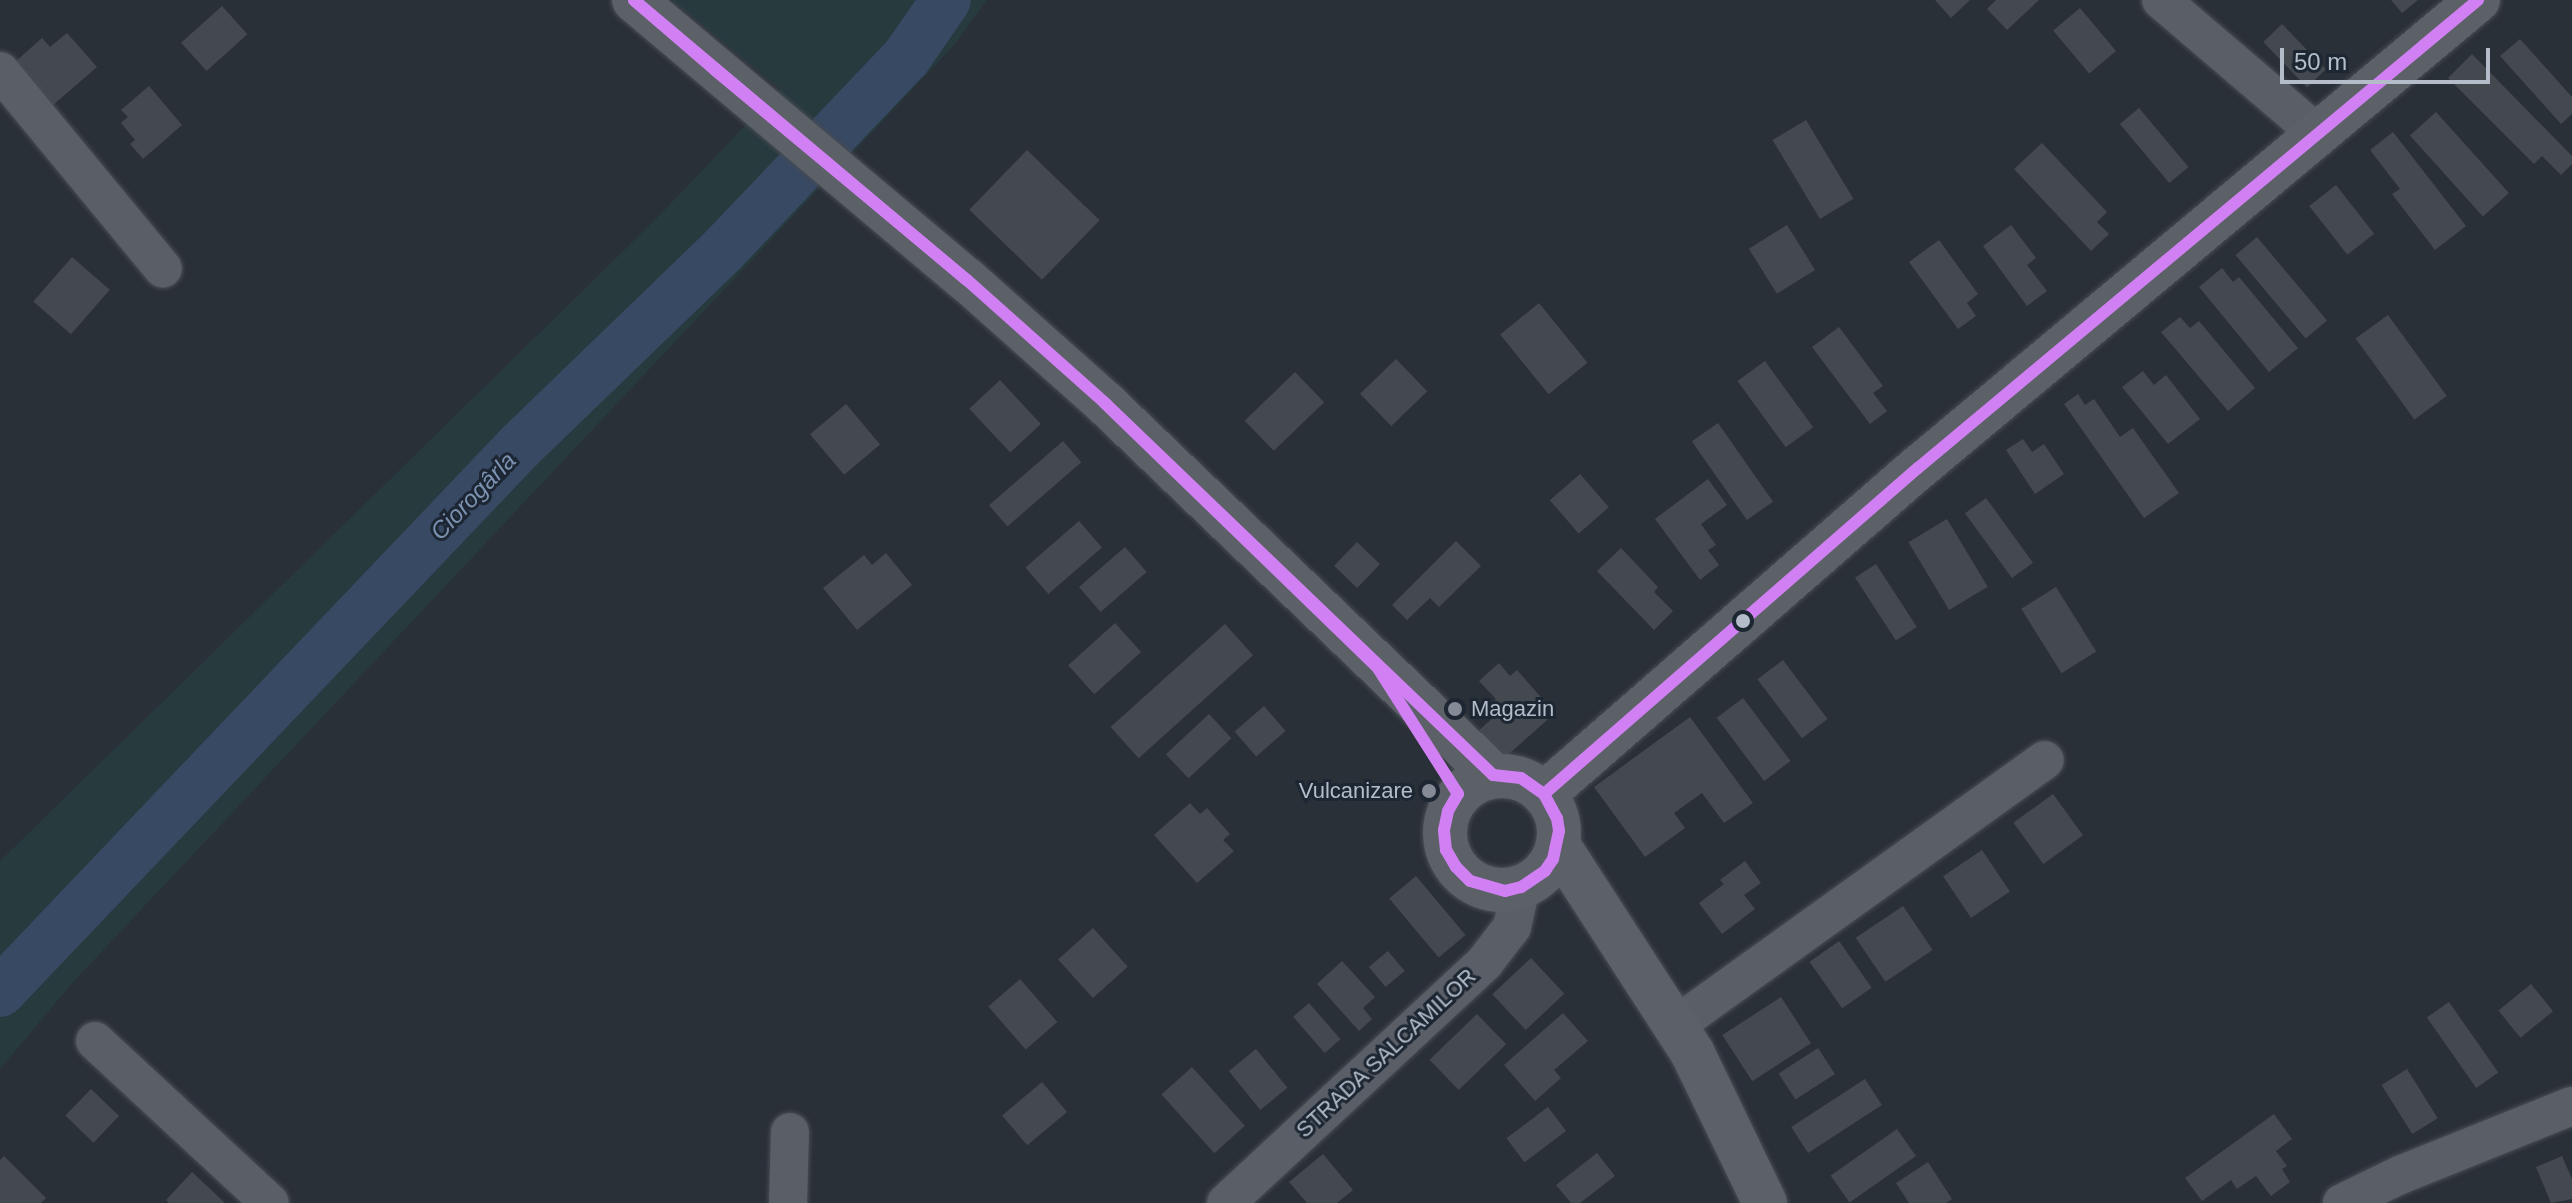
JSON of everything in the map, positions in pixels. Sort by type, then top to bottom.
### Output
[{"type":"main road","points":[[634,0],[901,223],[1106,404],[1377,667],[1475,785]]},
{"type":"main road","points":[[1544,794],[1918,468],[2478,0]]},
{"type":"main road","points":[[1521,778],[1544,794],[1557,818],[1558,845],[1545,871],[1527,884],[1488,889],[1470,881],[1456,867],[1446,850],[1444,830],[1448,811],[1475,785],[1521,778]]},
{"type":"main road","points":[[1558,845],[1676,1025],[1720,1105],[1765,1203]]},
{"type":"main road","points":[[1527,884],[1576,912],[1643,975]]},
{"type":"street","points":[[2161,0],[2318,134]]},
{"type":"street","points":[[0,71],[163,269]]},
{"type":"street","points":[[1676,1025],[2045,760]]},
{"type":"street","name":"STRADA SALCAMILOR","points":[[1226,1203],[1485,962],[1512,927],[1527,884]]},
{"type":"street","points":[[95,1041],[270,1203]]},
{"type":"street","points":[[2342,1203],[2400,1175],[2572,1106]]},
{"type":"street","points":[[788,1203],[790,1132]]},
{"type":"green space","points":[[672,0],[987,0],[955,44],[74,981],[0,1069],[0,861],[654,221],[780,89]]},
{"type":"building","points":[[1935,0],[1970,0],[1951,18]]},
{"type":"building","points":[[1996,0],[2039,0],[2007,30],[1987,9]]},
{"type":"building","points":[[2391,0],[2418,0],[2402,13]]},
{"type":"building","points":[[222,6],[247,34],[207,71],[181,43]]},
{"type":"building","points":[[2080,8],[2116,51],[2089,73],[2053,30]]},
{"type":"building","points":[[2282,24],[2326,69],[2307,87],[2263,42]]},
{"type":"building","points":[[67,33],[97,67],[53,105],[15,62],[42,38],[50,47]]},
{"type":"building","points":[[2520,39],[2572,97],[2572,114],[2561,124],[2500,56]]},
{"type":"building","points":[[2472,54],[2572,156],[2572,164],[2561,175],[2542,156],[2534,164],[2448,78]]},
{"type":"building","points":[[149,86],[182,125],[143,159],[130,144],[135,140],[121,123],[128,117],[121,110]]},
{"type":"building","points":[[2139,108],[2188,167],[2169,183],[2120,124]]},
{"type":"building","points":[[2436,112],[2509,193],[2483,216],[2410,135]]},
{"type":"building","points":[[1806,120],[1853,199],[1820,219],[1773,140]]},
{"type":"building","points":[[2393,132],[2466,226],[2435,250],[2392,194],[2400,189],[2370,150]]},
{"type":"building","points":[[2042,143],[2107,212],[2097,222],[2109,234],[2091,251],[2014,169]]},
{"type":"building","points":[[1027,150],[1100,220],[1042,280],[969,210]]},
{"type":"building","points":[[2336,185],[2374,234],[2347,255],[2309,206]]},
{"type":"building","points":[[1787,225],[1815,270],[1777,294],[1749,249]]},
{"type":"building","points":[[2011,225],[2036,258],[2027,265],[2047,291],[2027,306],[1983,246]]},
{"type":"building","points":[[2257,237],[2327,320],[2306,338],[2236,255]]},
{"type":"building","points":[[1939,240],[1978,294],[1967,303],[1976,316],[1958,329],[1909,262]]},
{"type":"building","points":[[72,257],[110,290],[71,334],[33,302]]},
{"type":"building","points":[[2222,268],[2233,282],[2239,277],[2298,348],[2269,372],[2199,287]]},
{"type":"building","points":[[1539,303],[1587,363],[1549,394],[1500,334]]},
{"type":"building","points":[[2388,315],[2447,396],[2414,419],[2356,339]]},
{"type":"building","points":[[2180,317],[2190,328],[2199,321],[2255,388],[2228,411],[2161,332]]},
{"type":"building","points":[[1839,327],[1883,386],[1873,393],[1887,411],[1870,424],[1812,347]]},
{"type":"building","points":[[1396,359],[1427,391],[1391,426],[1360,394]]},
{"type":"building","points":[[1765,361],[1813,427],[1786,447],[1737,381]]},
{"type":"building","points":[[2143,371],[2154,385],[2166,375],[2200,419],[2168,444],[2122,387]]},
{"type":"building","points":[[1295,372],[1324,402],[1274,451],[1245,421]]},
{"type":"building","points":[[1000,380],[1041,424],[1010,453],[969,409]]},
{"type":"building","points":[[2078,394],[2085,405],[2094,399],[2120,437],[2133,428],[2179,493],[2144,518],[2064,404]]},
{"type":"building","points":[[846,404],[880,445],[844,475],[810,434]]},
{"type":"building","points":[[1718,423],[1773,502],[1747,520],[1692,441]]},
{"type":"building","points":[[2023,439],[2032,452],[2044,444],[2064,474],[2035,494],[2006,450]]},
{"type":"building","points":[[1063,441],[1081,462],[1007,526],[989,505]]},
{"type":"building","points":[[1580,474],[1609,507],[1579,533],[1550,500]]},
{"type":"building","points":[[1708,479],[1727,505],[1701,524],[1716,545],[1708,550],[1719,565],[1700,580],[1655,519]]},
{"type":"building","points":[[1986,498],[2033,563],[2012,578],[1965,513]]},
{"type":"building","points":[[1947,519],[1988,587],[1949,610],[1908,542]]},
{"type":"building","points":[[1079,521],[1102,547],[1048,594],[1025,568]]},
{"type":"building","points":[[1456,541],[1481,566],[1439,607],[1430,598],[1407,620],[1392,605]]},
{"type":"building","points":[[1357,542],[1380,564],[1357,588],[1334,566]]},
{"type":"building","points":[[1125,547],[1147,572],[1101,612],[1079,587]]},
{"type":"building","points":[[1621,548],[1658,587],[1654,592],[1673,611],[1654,630],[1597,571]]},
{"type":"building","points":[[886,553],[912,585],[857,630],[823,588],[864,555],[872,565]]},
{"type":"building","points":[[1876,564],[1917,627],[1896,641],[1855,578]]},
{"type":"building","points":[[2056,587],[2096,651],[2062,673],[2021,609]]},
{"type":"building","points":[[1115,623],[1141,652],[1094,694],[1068,665]]},
{"type":"building","points":[[1225,624],[1253,655],[1139,758],[1111,727]]},
{"type":"building","points":[[1783,660],[1828,719],[1802,738],[1757,679]]},
{"type":"building","points":[[1499,663],[1510,676],[1517,670],[1555,713],[1501,761],[1476,733],[1495,716],[1487,707],[1496,699],[1479,681]]},
{"type":"building","points":[[1743,698],[1791,761],[1764,781],[1717,718]]},
{"type":"building","points":[[1264,706],[1286,731],[1256,756],[1235,732]]},
{"type":"building","points":[[1209,714],[1232,738],[1188,778],[1166,754]]},
{"type":"building","points":[[1690,717],[1753,803],[1724,823],[1702,793],[1674,813],[1685,828],[1645,857],[1594,787]]},
{"type":"building","points":[[2053,794],[2083,835],[2043,864],[2013,823]]},
{"type":"building","points":[[1190,803],[1200,814],[1207,808],[1230,834],[1223,840],[1234,851],[1197,883],[1154,835]]},
{"type":"building","points":[[1982,850],[2010,891],[1971,918],[1943,876]]},
{"type":"building","points":[[1745,861],[1761,883],[1744,895],[1755,909],[1722,934],[1699,903],[1724,884],[1720,880]]},
{"type":"building","points":[[1416,876],[1465,935],[1439,957],[1389,898]]},
{"type":"building","points":[[1903,906],[1933,950],[1885,982],[1856,938]]},
{"type":"building","points":[[1093,928],[1128,967],[1093,998],[1058,959]]},
{"type":"building","points":[[1839,941],[1872,988],[1842,1008],[1810,962]]},
{"type":"building","points":[[1388,951],[1405,971],[1386,987],[1369,967]]},
{"type":"building","points":[[1531,958],[1564,994],[1526,1030],[1492,994]]},
{"type":"building","points":[[1342,961],[1375,997],[1363,1008],[1372,1019],[1359,1031],[1317,984]]},
{"type":"building","points":[[1020,979],[1057,1022],[1026,1050],[988,1007]]},
{"type":"building","points":[[2531,984],[2553,1011],[2520,1038],[2498,1010]]},
{"type":"building","points":[[1781,997],[1811,1043],[1752,1081],[1722,1035]]},
{"type":"building","points":[[2449,1002],[2498,1072],[2476,1088],[2427,1017]]},
{"type":"building","points":[[1309,1003],[1340,1039],[1325,1053],[1293,1017]]},
{"type":"building","points":[[1563,1013],[1588,1041],[1554,1070],[1561,1078],[1535,1101],[1504,1065]]},
{"type":"building","points":[[1477,1014],[1506,1044],[1459,1090],[1430,1060]]},
{"type":"building","points":[[1818,1048],[1835,1074],[1795,1100],[1779,1074]]},
{"type":"building","points":[[1256,1049],[1287,1088],[1260,1110],[1229,1071]]},
{"type":"building","points":[[1192,1067],[1245,1126],[1214,1153],[1162,1094]]},
{"type":"building","points":[[2407,1069],[2438,1118],[2412,1134],[2382,1085]]},
{"type":"building","points":[[1865,1079],[1882,1105],[1808,1153],[1791,1127]]},
{"type":"building","points":[[1042,1082],[1067,1112],[1027,1145],[1002,1115]]},
{"type":"building","points":[[91,1089],[119,1116],[93,1143],[65,1116]]},
{"type":"building","points":[[1548,1107],[1566,1131],[1525,1162],[1506,1138]]},
{"type":"building","points":[[2274,1114],[2292,1139],[2276,1151],[2287,1166],[2282,1169],[2290,1182],[2271,1196],[2256,1176],[2237,1189],[2231,1180],[2202,1201],[2185,1178]]},
{"type":"building","points":[[1897,1129],[1916,1156],[1850,1202],[1831,1175]]},
{"type":"building","points":[[1597,1153],[1615,1176],[1580,1203],[1571,1203],[1556,1185]]},
{"type":"building","points":[[1323,1154],[1353,1190],[1337,1203],[1307,1203],[1289,1182]]},
{"type":"building","points":[[4,1156],[46,1198],[41,1203],[0,1203],[0,1160]]},
{"type":"building","points":[[2562,1156],[2572,1179],[2572,1199],[2551,1203],[2536,1167]]},
{"type":"building","points":[[1928,1162],[1952,1199],[1946,1203],[1909,1203],[1896,1183]]},
{"type":"building","points":[[192,1172],[225,1203],[169,1203],[166,1200]]},
{"type":"waterway","name":"Ciorogârla","points":[[0,992],[519,447],[723,250],[906,58],[946,0]]},
{"type":"transit line","points":[[634,0],[967,280],[715,70],[634,0]]},
{"type":"transit line","points":[[1544,794],[1918,468],[2478,0]]},
{"type":"transit line","points":[[967,280],[1106,404]]},
{"type":"transit line","points":[[1106,404],[1493,775],[1521,778],[1544,794],[1557,818],[1559,831],[1553,859],[1545,871],[1521,887],[1505,891],[1470,881],[1456,867],[1446,850],[1444,830],[1448,811],[1458,794],[1377,667],[1106,404]]},
{"type":"place","name":"Magazin","points":[[1455,709]]},
{"type":"place","name":"Vulcanizare","points":[[1429,791]]}]
